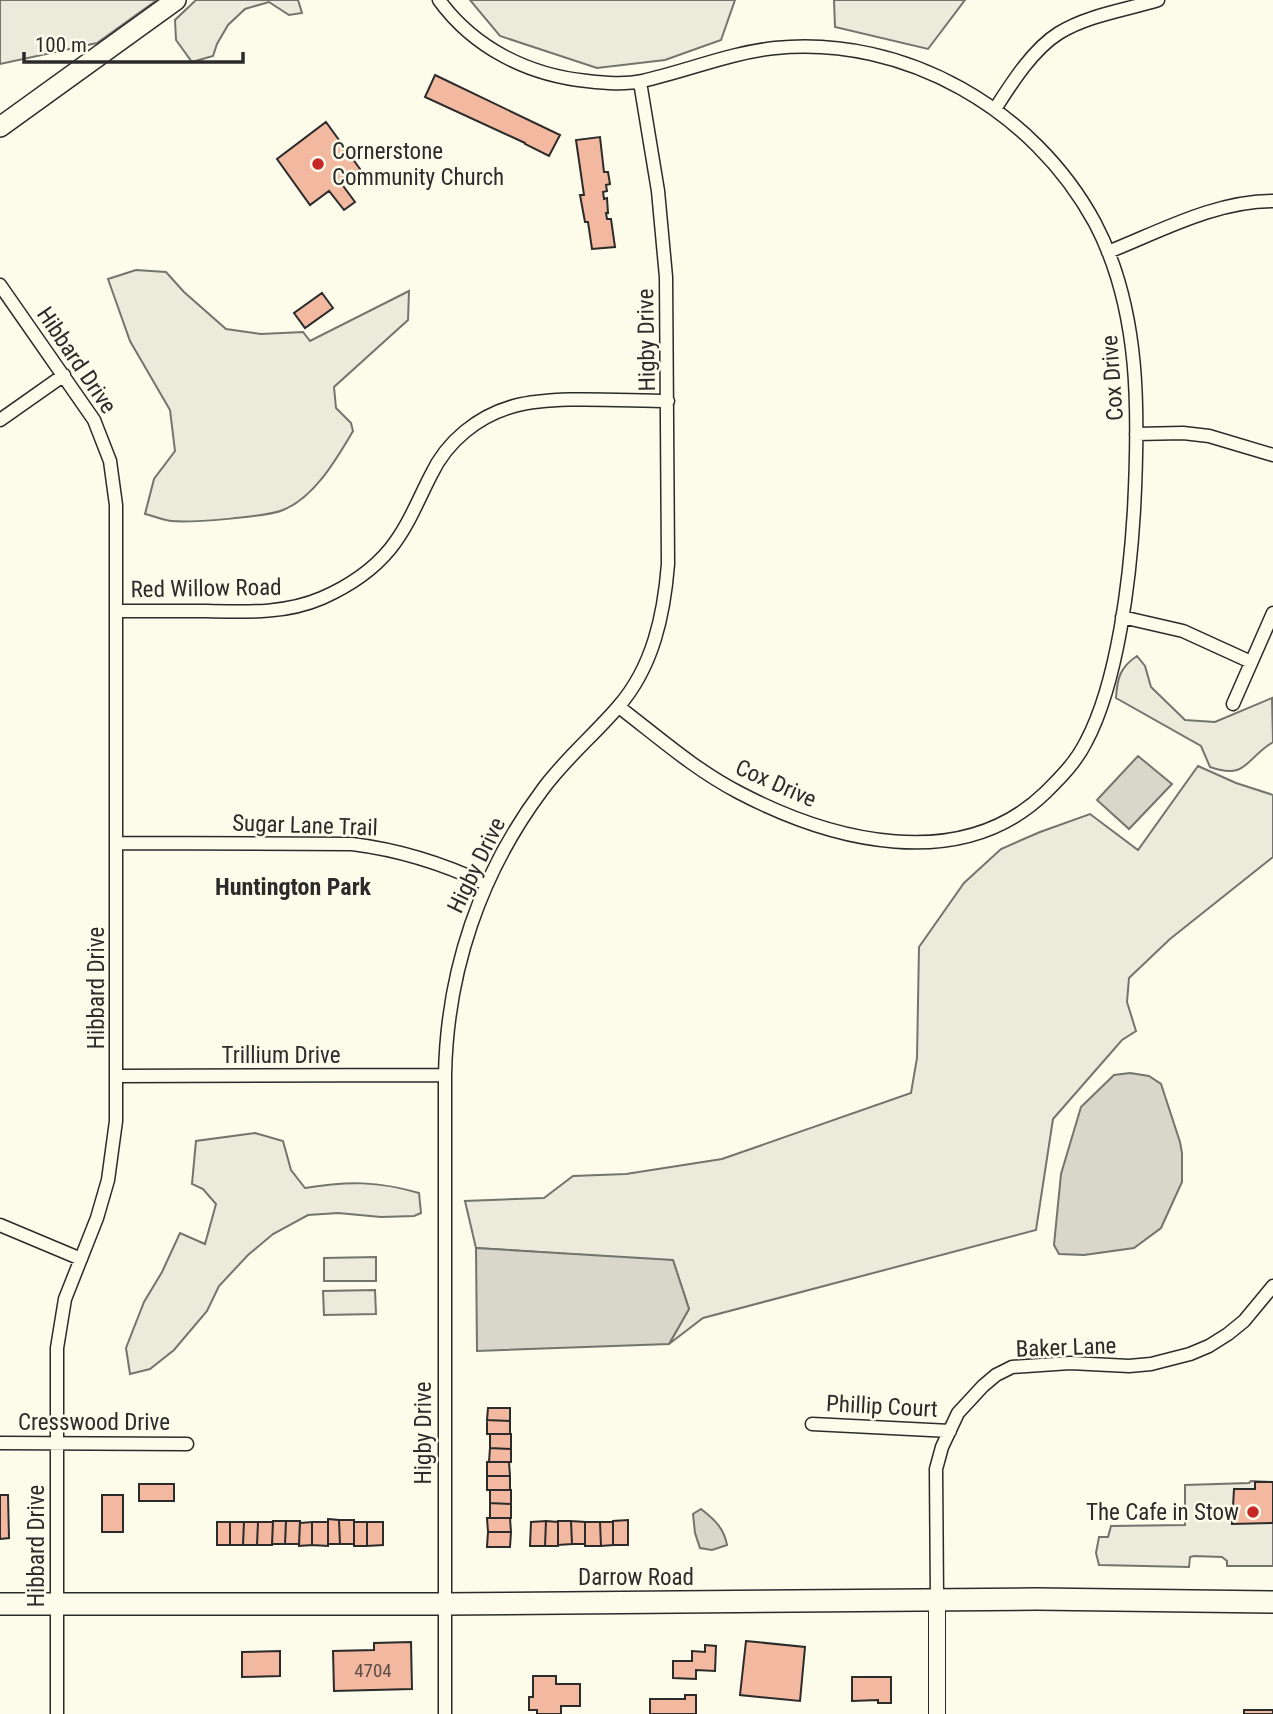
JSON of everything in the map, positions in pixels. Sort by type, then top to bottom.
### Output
[{"type":"main road","points":[[0,127],[176,0]]},
{"type":"main road","name":"Darrow Road","points":[[0,1604],[937,1600],[1273,1602]]},
{"type":"street","name":"Cox Drive","points":[[439,0],[470,34],[514,62],[541,73],[576,80],[609,84],[640,82],[735,54],[775,48],[815,48],[869,54],[902,62],[938,76],[995,109],[1032,140],[1056,165],[1096,224],[1122,291],[1129,322],[1136,434],[1133,527],[1122,617],[1108,685],[1098,716],[1079,754],[1063,776],[1046,792],[1015,816],[991,828],[954,839],[891,842],[853,836],[802,820],[734,790],[698,768],[618,706]]},
{"type":"street","points":[[995,109],[1018,75],[1058,33],[1084,21],[1158,0]]},
{"type":"street","name":"Higby Drive","points":[[446,1714],[445,1042],[454,982],[464,942],[486,884],[514,831],[544,787],[618,706],[635,682],[649,656],[665,600],[668,564],[668,309],[663,237],[640,82]]},
{"type":"street","points":[[1108,252],[1203,214],[1233,205],[1273,201]]},
{"type":"street","name":"Hibbard Drive","points":[[0,285],[94,420],[110,461],[116,505],[116,1121],[111,1166],[97,1218],[65,1299],[57,1348],[57,1714]]},
{"type":"street","points":[[0,420],[64,374]]},
{"type":"street","name":"Red Willow Road","points":[[116,611],[261,612],[310,603],[346,586],[390,549],[411,517],[440,458],[464,432],[486,418],[512,407],[553,401],[668,401]]},
{"type":"street","points":[[1136,434],[1198,435],[1273,454]]},
{"type":"street","points":[[1233,704],[1273,613]]},
{"type":"street","points":[[1122,617],[1183,631],[1251,663]]},
{"type":"street","name":"Sugar Lane Trail","points":[[117,843],[319,843],[382,847],[429,859],[486,884]]},
{"type":"street","name":"Trillium Drive","points":[[117,1076],[445,1075]]},
{"type":"street","points":[[0,1225],[81,1259]]},
{"type":"street","name":"Baker Lane","points":[[937,1600],[936,1469],[942,1447],[958,1413],[969,1399],[996,1375],[1012,1367],[1070,1363],[1129,1366],[1151,1364],[1190,1354],[1209,1346],[1244,1321],[1273,1286]]},
{"type":"street","name":"Phillip Court","points":[[812,1424],[950,1431]]},
{"type":"street","name":"Cresswood Drive","points":[[0,1443],[187,1444]]},
{"type":"street","points":[[937,1600],[937,1714]]},
{"type":"shaded area","points":[[0,0],[157,0],[97,43],[0,64]]},
{"type":"shaded area","points":[[196,0],[298,0],[302,13],[289,15],[269,2],[245,9],[228,25],[213,56],[192,62],[176,40],[175,20]]},
{"type":"shaded area","points":[[470,0],[735,0],[721,40],[665,60],[597,68],[500,36]]},
{"type":"shaded area","points":[[834,0],[965,0],[928,49],[835,27]]},
{"type":"shaded area","points":[[136,270],[166,272],[184,292],[226,329],[261,334],[303,332],[310,341],[409,291],[408,320],[334,387],[336,408],[351,423],[353,431],[324,476],[295,504],[274,513],[211,520],[171,521],[145,514],[154,479],[175,451],[170,410],[130,341],[108,279]]},
{"type":"shaded area","points":[[1137,656],[1145,666],[1151,687],[1185,720],[1215,722],[1272,698],[1273,742],[1239,769],[1232,771],[1210,767],[1201,746],[1116,698],[1120,674]]},
{"type":"shaded area","points":[[1138,756],[1172,784],[1129,829],[1097,800]]},
{"type":"shaded area","points":[[1198,766],[1236,783],[1273,795],[1273,857],[1170,939],[1129,978],[1127,1002],[1136,1031],[1122,1040],[1053,1119],[1036,1230],[703,1318],[669,1344],[689,1309],[673,1261],[476,1248],[465,1201],[544,1198],[573,1176],[626,1174],[722,1159],[911,1093],[917,1058],[919,947],[964,883],[1001,849],[1090,814],[1138,850]]},
{"type":"shaded area","points":[[1130,1073],[1149,1076],[1161,1084],[1180,1142],[1182,1182],[1161,1228],[1134,1248],[1084,1255],[1059,1254],[1054,1245],[1061,1174],[1081,1107],[1114,1075]]},
{"type":"shaded area","points":[[255,1133],[283,1141],[291,1170],[305,1188],[362,1183],[404,1189],[419,1193],[421,1213],[414,1216],[381,1217],[338,1213],[308,1215],[273,1234],[248,1255],[219,1286],[207,1311],[174,1350],[150,1369],[130,1374],[126,1348],[144,1302],[180,1233],[205,1244],[216,1204],[203,1189],[192,1184],[196,1141]]},
{"type":"shaded area","points":[[476,1248],[673,1260],[689,1309],[669,1344],[477,1351]]},
{"type":"shaded area","points":[[376,1257],[376,1281],[324,1281],[324,1258]]},
{"type":"shaded area","points":[[375,1290],[376,1314],[324,1315],[323,1291]]},
{"type":"shaded area","points":[[1273,1482],[1273,1566],[1227,1566],[1227,1561],[1222,1557],[1194,1556],[1190,1557],[1189,1567],[1099,1565],[1096,1553],[1099,1537],[1108,1537],[1111,1526],[1185,1525],[1185,1485]]},
{"type":"shaded area","points":[[701,1509],[718,1524],[727,1545],[712,1550],[700,1548],[693,1514]]},
{"type":"building","points":[[435,75],[560,135],[549,156],[425,97]]},
{"type":"building","name":"Cornerstone Community Church","points":[[326,122],[360,169],[341,183],[355,202],[344,210],[329,191],[310,205],[277,159]]},
{"type":"building","points":[[600,137],[604,172],[608,172],[610,184],[606,185],[607,191],[603,192],[604,199],[607,198],[606,213],[607,219],[611,219],[615,247],[592,249],[580,195],[584,195],[576,140]]},
{"type":"building","points":[[322,293],[333,308],[305,328],[294,313]]},
{"type":"building","points":[[488,1408],[510,1408],[510,1421],[487,1420]]},
{"type":"building","points":[[487,1420],[510,1421],[510,1434],[487,1434]]},
{"type":"building","points":[[490,1434],[511,1434],[511,1449],[490,1448]]},
{"type":"building","points":[[490,1448],[511,1449],[511,1462],[489,1462]]},
{"type":"building","points":[[487,1462],[509,1462],[510,1476],[487,1476]]},
{"type":"building","points":[[487,1476],[510,1476],[510,1490],[487,1490]]},
{"type":"building","name":"The Cafe in Stow","points":[[1255,1482],[1273,1482],[1273,1523],[1232,1524],[1234,1489],[1255,1489]]},
{"type":"building","points":[[139,1484],[174,1484],[174,1501],[139,1501]]},
{"type":"building","points":[[490,1490],[511,1490],[511,1504],[490,1503]]},
{"type":"building","points":[[0,1495],[8,1495],[9,1538],[0,1539]]},
{"type":"building","points":[[102,1495],[123,1495],[123,1532],[102,1532]]},
{"type":"building","points":[[490,1503],[511,1504],[511,1518],[490,1518]]},
{"type":"building","points":[[487,1518],[510,1518],[511,1532],[488,1532]]},
{"type":"building","points":[[328,1519],[339,1520],[340,1544],[328,1544]]},
{"type":"building","points":[[339,1520],[354,1520],[354,1544],[340,1544]]},
{"type":"building","points":[[628,1520],[628,1545],[613,1545],[613,1521]]},
{"type":"building","points":[[273,1521],[286,1521],[285,1544],[272,1544]]},
{"type":"building","points":[[286,1521],[300,1521],[299,1544],[285,1544]]},
{"type":"building","points":[[546,1521],[545,1546],[530,1546],[531,1522]]},
{"type":"building","points":[[546,1521],[558,1522],[558,1546],[545,1546]]},
{"type":"building","points":[[558,1521],[571,1521],[572,1544],[558,1545]]},
{"type":"building","points":[[571,1521],[585,1522],[585,1544],[572,1544]]},
{"type":"building","points":[[217,1522],[230,1522],[230,1545],[217,1545]]},
{"type":"building","points":[[230,1522],[244,1522],[243,1545],[230,1545]]},
{"type":"building","points":[[244,1522],[258,1522],[257,1545],[243,1545]]},
{"type":"building","points":[[258,1522],[273,1522],[272,1545],[257,1545]]},
{"type":"building","points":[[312,1522],[312,1545],[299,1546],[300,1523]]},
{"type":"building","points":[[312,1522],[328,1522],[328,1546],[312,1545]]},
{"type":"building","points":[[354,1522],[367,1522],[367,1546],[354,1546]]},
{"type":"building","points":[[367,1522],[383,1522],[383,1545],[367,1546]]},
{"type":"building","points":[[585,1522],[600,1522],[601,1546],[585,1546]]},
{"type":"building","points":[[600,1522],[613,1522],[613,1545],[601,1546]]},
{"type":"building","points":[[488,1532],[511,1532],[510,1547],[487,1547]]},
{"type":"building","points":[[746,1641],[805,1647],[800,1701],[740,1695]]},
{"type":"building","points":[[411,1642],[412,1689],[334,1691],[333,1651],[374,1650],[374,1643]]},
{"type":"building","points":[[705,1645],[716,1646],[715,1671],[696,1670],[696,1679],[673,1678],[673,1661],[692,1661],[692,1651],[705,1652]]},
{"type":"building","points":[[280,1651],[280,1676],[242,1677],[242,1652]]},
{"type":"building","points":[[533,1676],[556,1676],[556,1684],[580,1684],[580,1706],[561,1706],[561,1714],[537,1714],[537,1710],[529,1710],[529,1697],[533,1697]]},
{"type":"building","points":[[852,1677],[891,1677],[891,1703],[878,1703],[878,1700],[852,1701]]},
{"type":"building","points":[[685,1695],[696,1695],[696,1714],[650,1714],[650,1699],[685,1699]]},
{"type":"building","points":[[1244,1710],[1273,1710],[1273,1714],[1244,1714]]},
{"type":"place","name":"Cornerstone Community Church","points":[[318,164]]},
{"type":"place","name":"The Cafe in Stow","points":[[1253,1512]]},
{"type":"district","name":"Huntington Park","points":[[293,887]]}]
